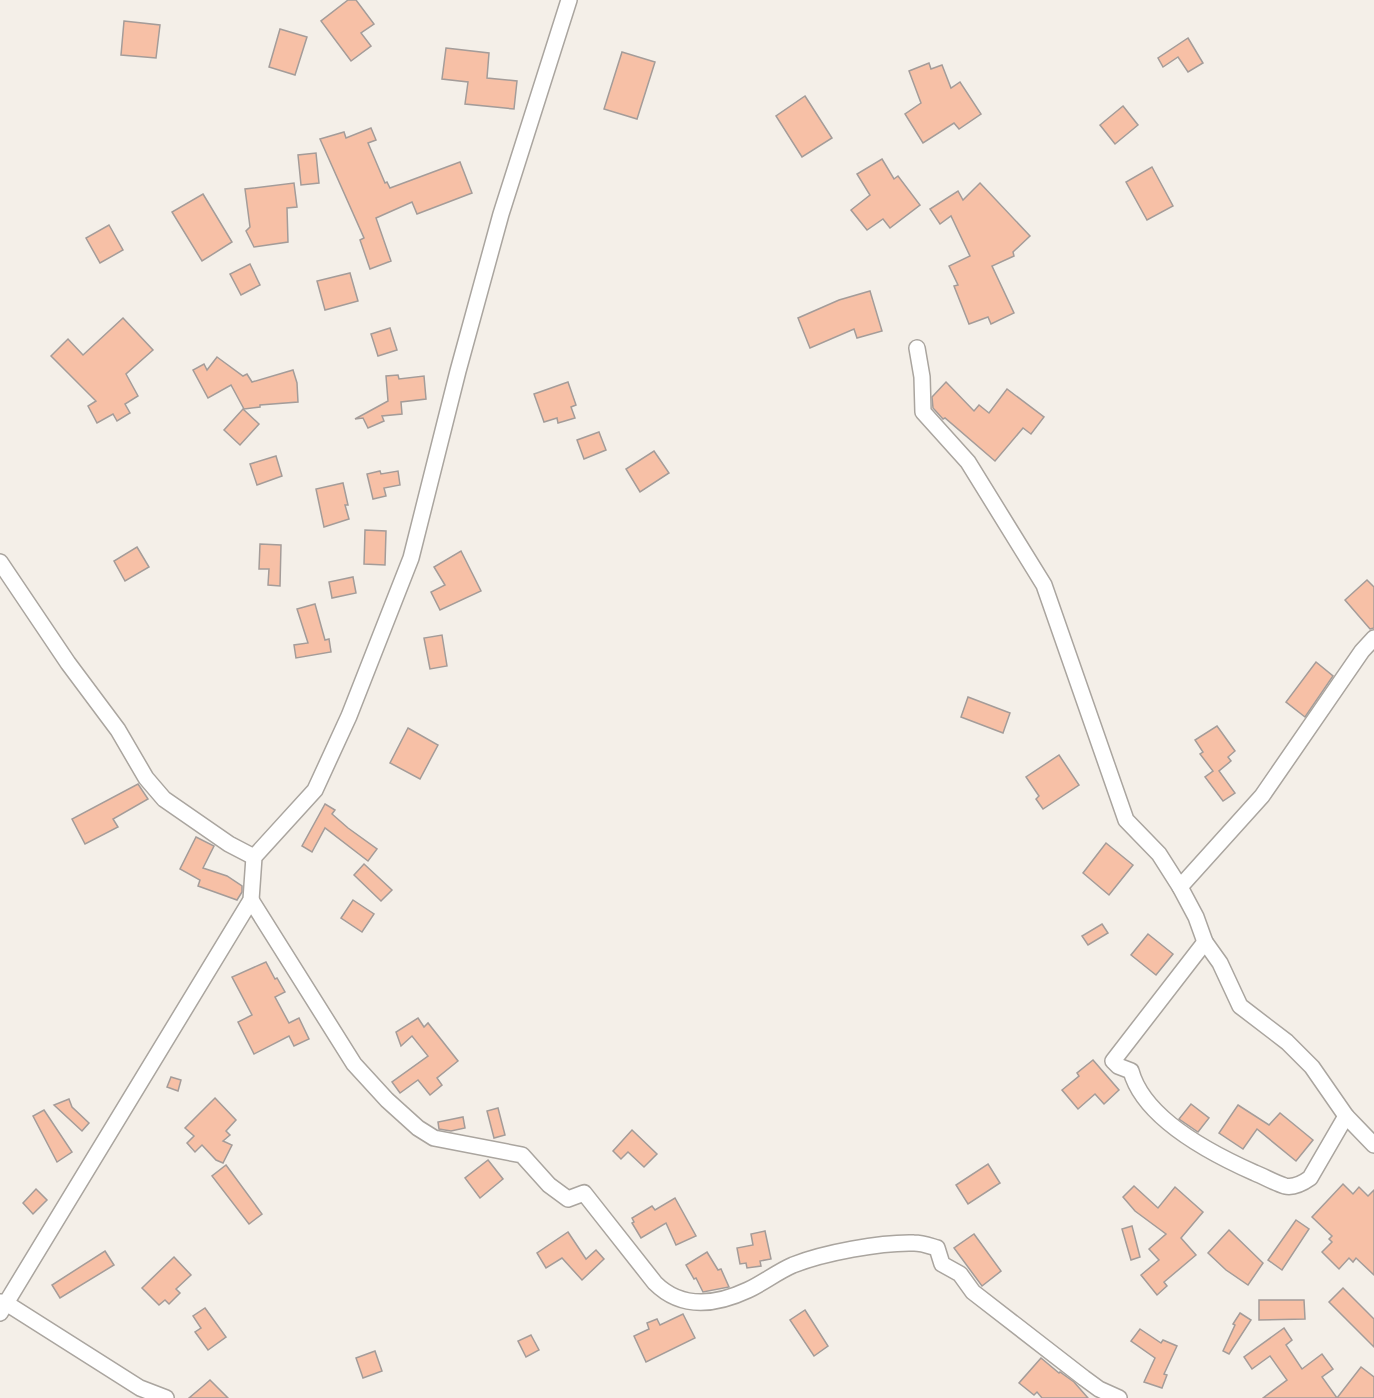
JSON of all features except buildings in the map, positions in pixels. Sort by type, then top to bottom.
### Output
[{"type":"street","points":[[165,1398],[140,1388],[2,1306],[251,900],[254,856],[315,790],[349,716],[411,558],[458,371],[501,214],[568,0]]},
{"type":"street","points":[[917,348],[922,377],[923,412],[968,462],[1044,585],[1126,820],[1159,854],[1180,888],[1196,917],[1205,942],[1220,963],[1240,1006],[1287,1042],[1312,1067],[1346,1116],[1374,1145]]},
{"type":"street","points":[[0,562],[68,663],[101,705],[146,778],[164,799],[229,844],[254,856]]},
{"type":"street","points":[[1180,888],[1262,796],[1362,651],[1374,638]]},
{"type":"street","points":[[251,900],[354,1064],[387,1100],[418,1128],[435,1138],[522,1155],[549,1185],[568,1199],[584,1193],[666,1294],[685,1301],[707,1303],[747,1291],[792,1265],[875,1245],[917,1242],[937,1248],[942,1264],[960,1274],[973,1292],[1099,1389],[1119,1398]]},
{"type":"street","points":[[1205,942],[1113,1061],[1118,1066],[1131,1071],[1133,1080],[1158,1115],[1196,1143],[1233,1163],[1286,1186],[1300,1184],[1310,1178],[1346,1116]]}]
